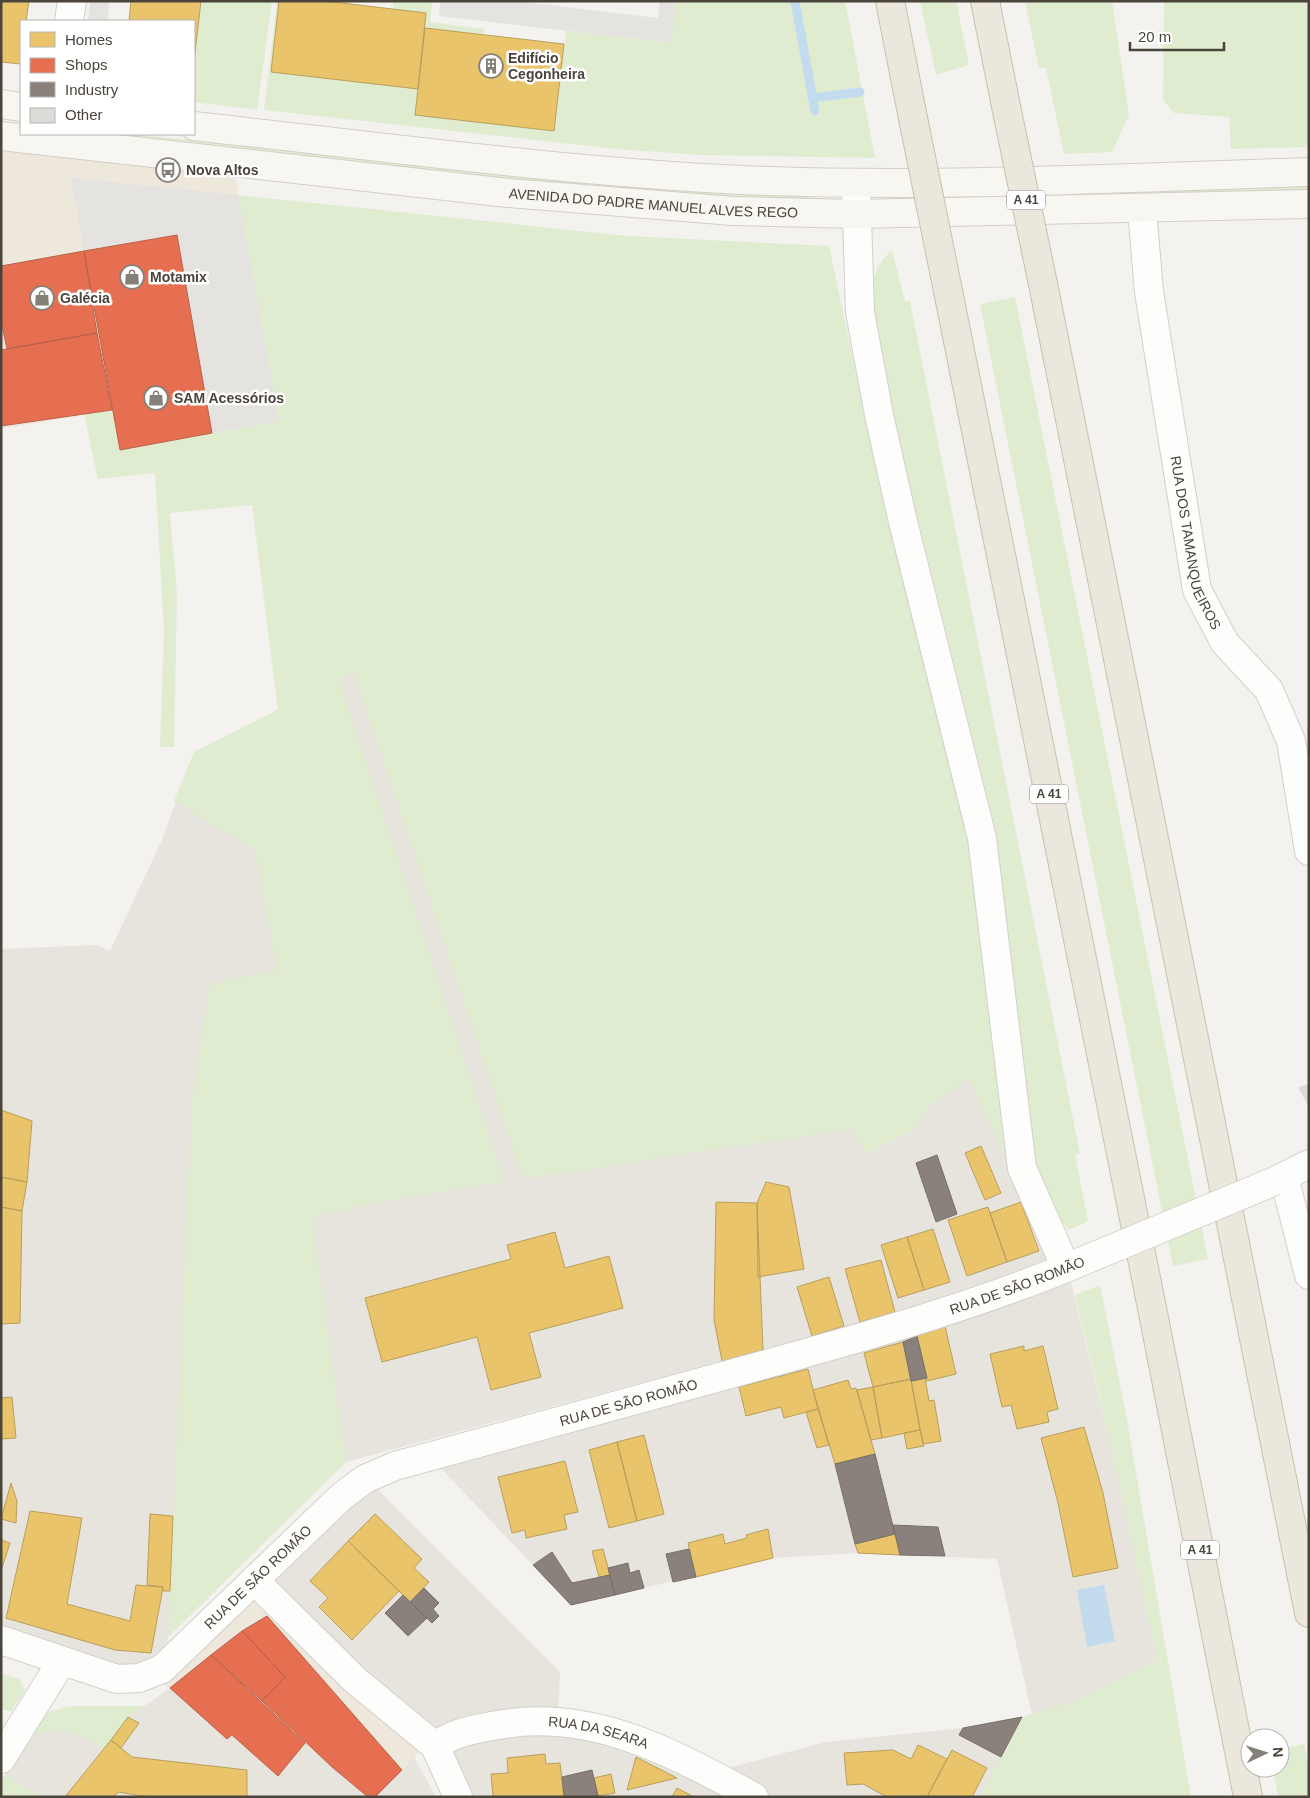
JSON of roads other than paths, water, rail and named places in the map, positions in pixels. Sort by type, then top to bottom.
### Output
[{"type":"highway","name":"A 41","points":[[890,1],[1150,1293],[1248,1797]]},
{"type":"highway","name":"A 41","points":[[985,1],[1309,1613]]},
{"type":"main road","points":[[1,104],[20,107]]},
{"type":"main road","name":"AVENIDA DO PADRE MANUEL ALVES REGO","points":[[195,126],[492,160],[651,175],[856,184],[1309,172]]},
{"type":"main road","name":"AVENIDA DO PADRE MANUEL ALVES REGO","points":[[1,136],[56,138],[620,203],[733,211],[856,214],[1309,204]]},
{"type":"main road","points":[[1098,179],[1099,210]]},
{"type":"street","points":[[69,20],[72,1]]},
{"type":"street","points":[[856,184],[860,312],[879,416],[903,522],[982,838],[1022,1168],[1078,1263]]},
{"type":"street","name":"RUA DOS TAMANQUEIROS","points":[[1142,209],[1149,292],[1196,590],[1225,643],[1269,690],[1291,741],[1309,852]]},
{"type":"street","name":"RUA DE SÃO ROMÃO","points":[[1,1640],[117,1679],[139,1678],[162,1670],[342,1497],[365,1479],[395,1466],[831,1346],[940,1313],[1078,1263],[1279,1179],[1309,1164]]},
{"type":"street","points":[[1279,1179],[1309,1275]]},
{"type":"street","points":[[254,1580],[355,1680],[435,1746],[458,1797]]},
{"type":"street","points":[[1,1759],[62,1661]]},
{"type":"street","name":"RUA DA SEARA","points":[[435,1746],[452,1734],[509,1722],[546,1721],[582,1724],[617,1732],[651,1746],[754,1797]]},
{"type":"water","points":[[1104,1585],[1115,1641],[1087,1647],[1077,1590]]},
{"type":"waterway","points":[[795,1],[815,111]]},
{"type":"waterway","points":[[812,98],[860,92]]},
{"type":"place","name":"Edifício Cegonheira","points":[[491,66]]},
{"type":"place","name":"Nova Altos","points":[[168,170]]},
{"type":"place","name":"Motamix","points":[[132,277]]},
{"type":"place","name":"Galécia","points":[[42,298]]},
{"type":"place","name":"SAM Acessórios","points":[[156,398]]}]
